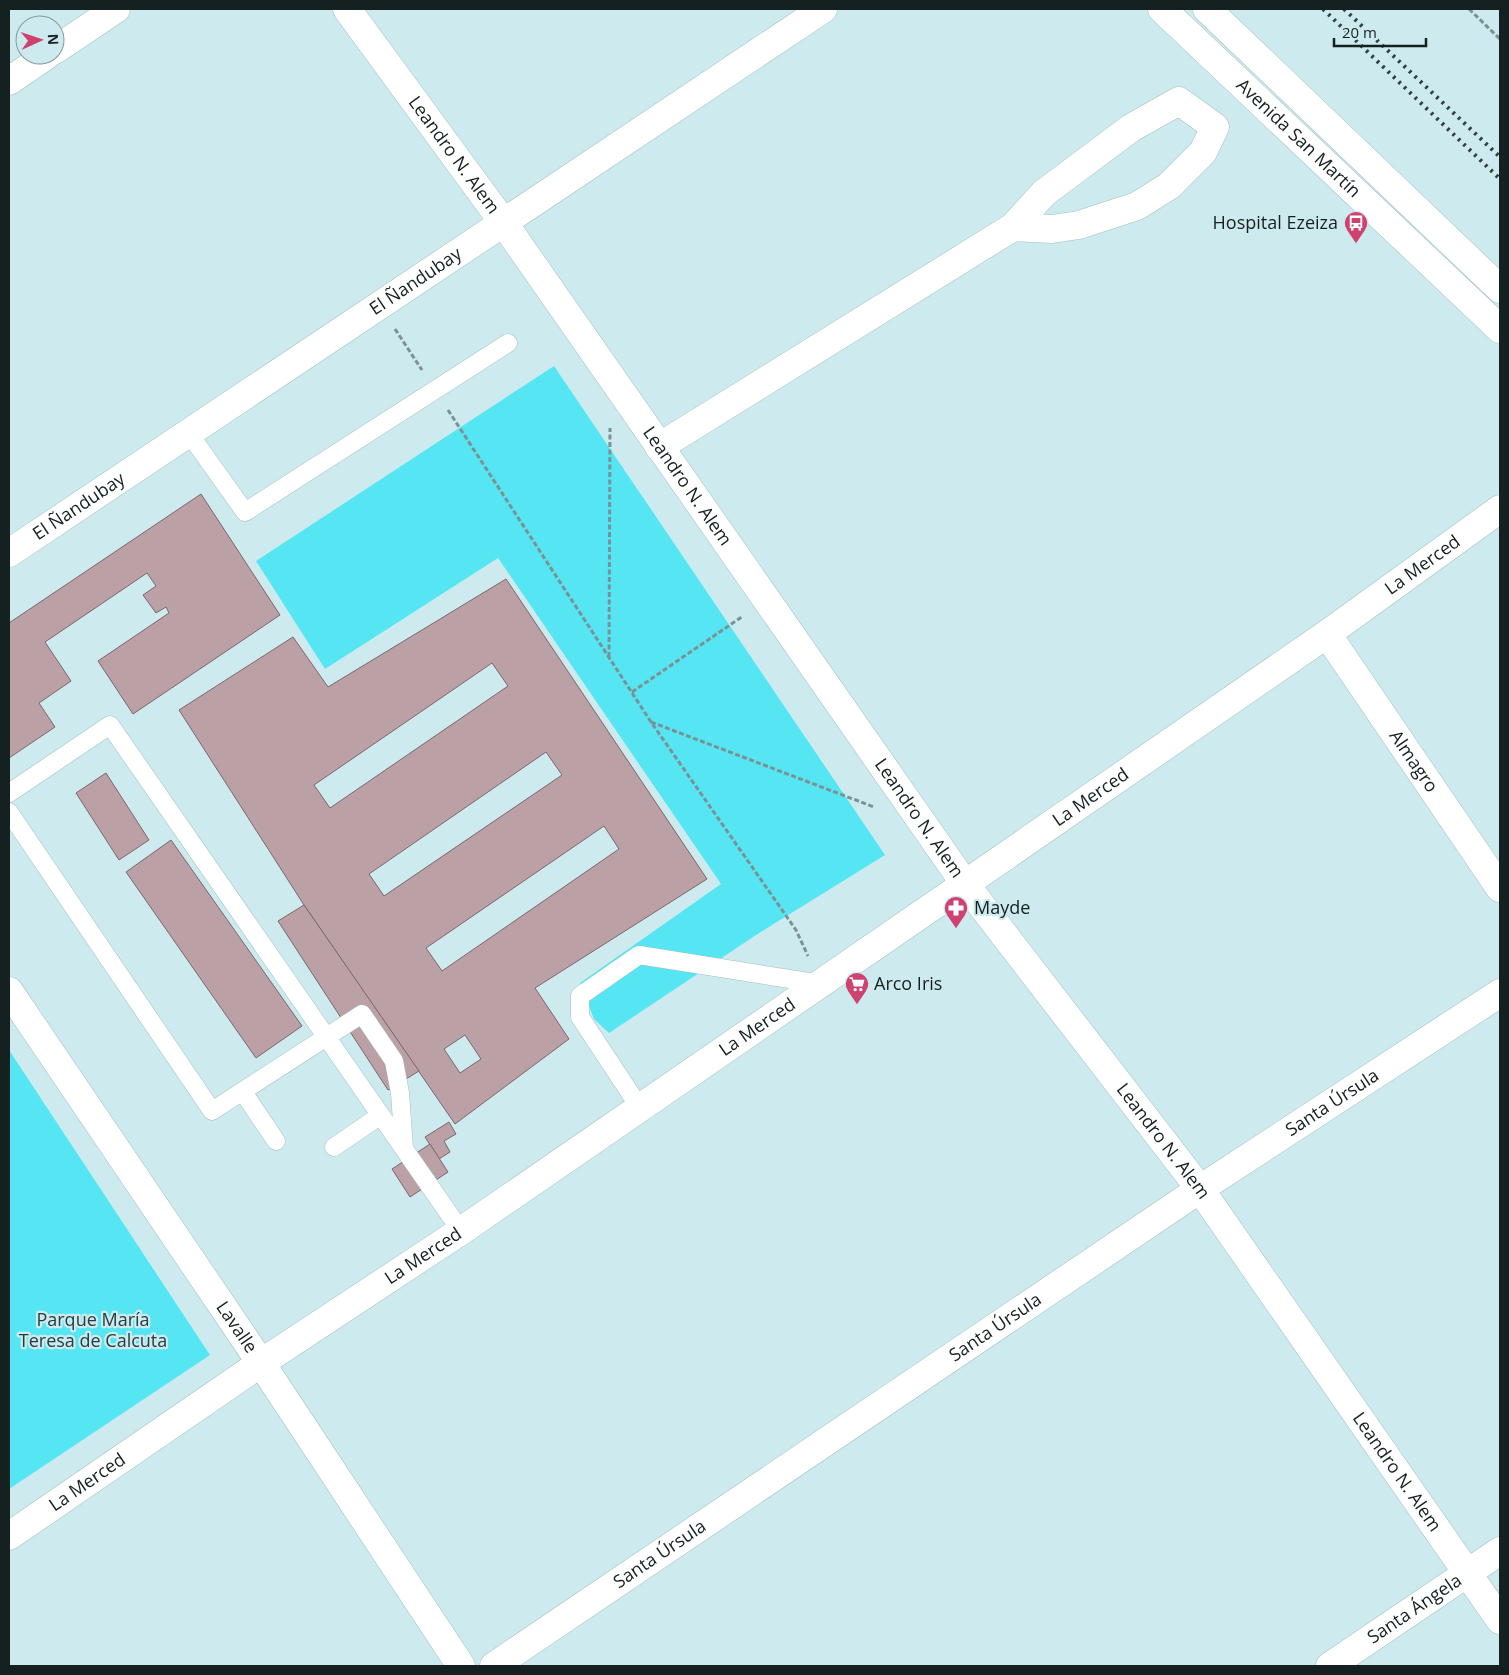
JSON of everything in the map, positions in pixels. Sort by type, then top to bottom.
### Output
[{"type":"street","points":[[65,43],[116,9]]},
{"type":"street","name":"Leandro N. Alem","points":[[347,9],[503,222],[965,884],[1200,1189],[1500,1620]]},
{"type":"street","name":"El Ñandubay","points":[[9,553],[822,9]]},
{"type":"street","name":"Avenida San Martín","points":[[1162,9],[1500,328]]},
{"type":"street","name":"Avenida San Martín","points":[[1207,9],[1500,289]]},
{"type":"street","points":[[9,81],[32,65]]},
{"type":"street","points":[[659,447],[1012,227],[1044,193],[1131,128],[1179,100],[1215,127],[1203,152],[1169,186],[1137,206],[1079,225],[1052,229],[1012,227]]},
{"type":"street","name":"La Merced","points":[[9,1536],[821,984],[1327,634],[1500,509]]},
{"type":"street","name":"Almagro","points":[[1327,634],[1500,888]]},
{"type":"street","name":"Lavalle","points":[[9,991],[261,1363],[461,1666]]},
{"type":"street","name":"Santa Úrsula","points":[[494,1666],[1200,1189],[1500,993]]},
{"type":"street","name":"Santa Ángela","points":[[1330,1666],[1500,1552]]},
{"type":"lane","points":[[188,432],[245,512],[508,343]]},
{"type":"lane","points":[[9,793],[110,725],[460,1231]]},
{"type":"lane","points":[[9,812],[212,1111],[362,1014],[394,1061],[400,1093],[404,1149]]},
{"type":"lane","points":[[640,1108],[580,1017],[580,996],[639,955],[821,984]]},
{"type":"lane","points":[[243,1092],[276,1141]]},
{"type":"lane","points":[[334,1147],[381,1115]]},
{"type":"path","points":[[1469,9],[1500,39]]},
{"type":"path","points":[[379,305],[650,722],[796,930],[821,984]]},
{"type":"path","points":[[609,658],[610,425]]},
{"type":"path","points":[[632,692],[767,600]]},
{"type":"path","points":[[650,722],[882,810]]},
{"type":"green space","points":[[554,366],[885,855],[756,935],[609,1033],[594,1019],[580,983],[721,884],[498,558],[325,669],[256,561]]},
{"type":"green space","name":"Parque María Teresa de Calcuta","points":[[9,1050],[210,1355],[9,1489]]},
{"type":"building","points":[[201,494],[280,615],[133,714],[98,661],[169,613],[166,607],[156,613],[143,595],[156,586],[147,573],[45,642],[71,681],[39,703],[55,727],[9,758],[9,623]]},
{"type":"building","points":[[506,579],[707,879],[535,988],[569,1039],[455,1124],[304,905],[179,710],[293,637],[328,687]],"holes":[[[492,663],[508,686],[330,808],[314,785]],[[546,752],[562,775],[384,896],[369,874]],[[604,826],[619,849],[442,971],[426,948]],[[465,1035],[481,1059],[460,1073],[444,1049]]]},
{"type":"building","points":[[106,773],[149,840],[119,860],[76,793]]},
{"type":"building","points":[[171,840],[302,1026],[256,1058],[126,872]]},
{"type":"building","points":[[304,905],[419,1071],[388,1090],[278,921]]},
{"type":"building","points":[[449,1122],[456,1134],[444,1141],[450,1152],[439,1159],[425,1137]]},
{"type":"building","points":[[430,1144],[448,1172],[410,1197],[392,1169]]},
{"type":"railway","points":[[1323,9],[1500,179]]},
{"type":"railway","points":[[1344,9],[1500,157]]},
{"type":"place","name":"Hospital Ezeiza","points":[[1356,244]]},
{"type":"place","name":"Mayde","points":[[956,929]]},
{"type":"place","name":"Arco Iris","points":[[857,1005]]}]
